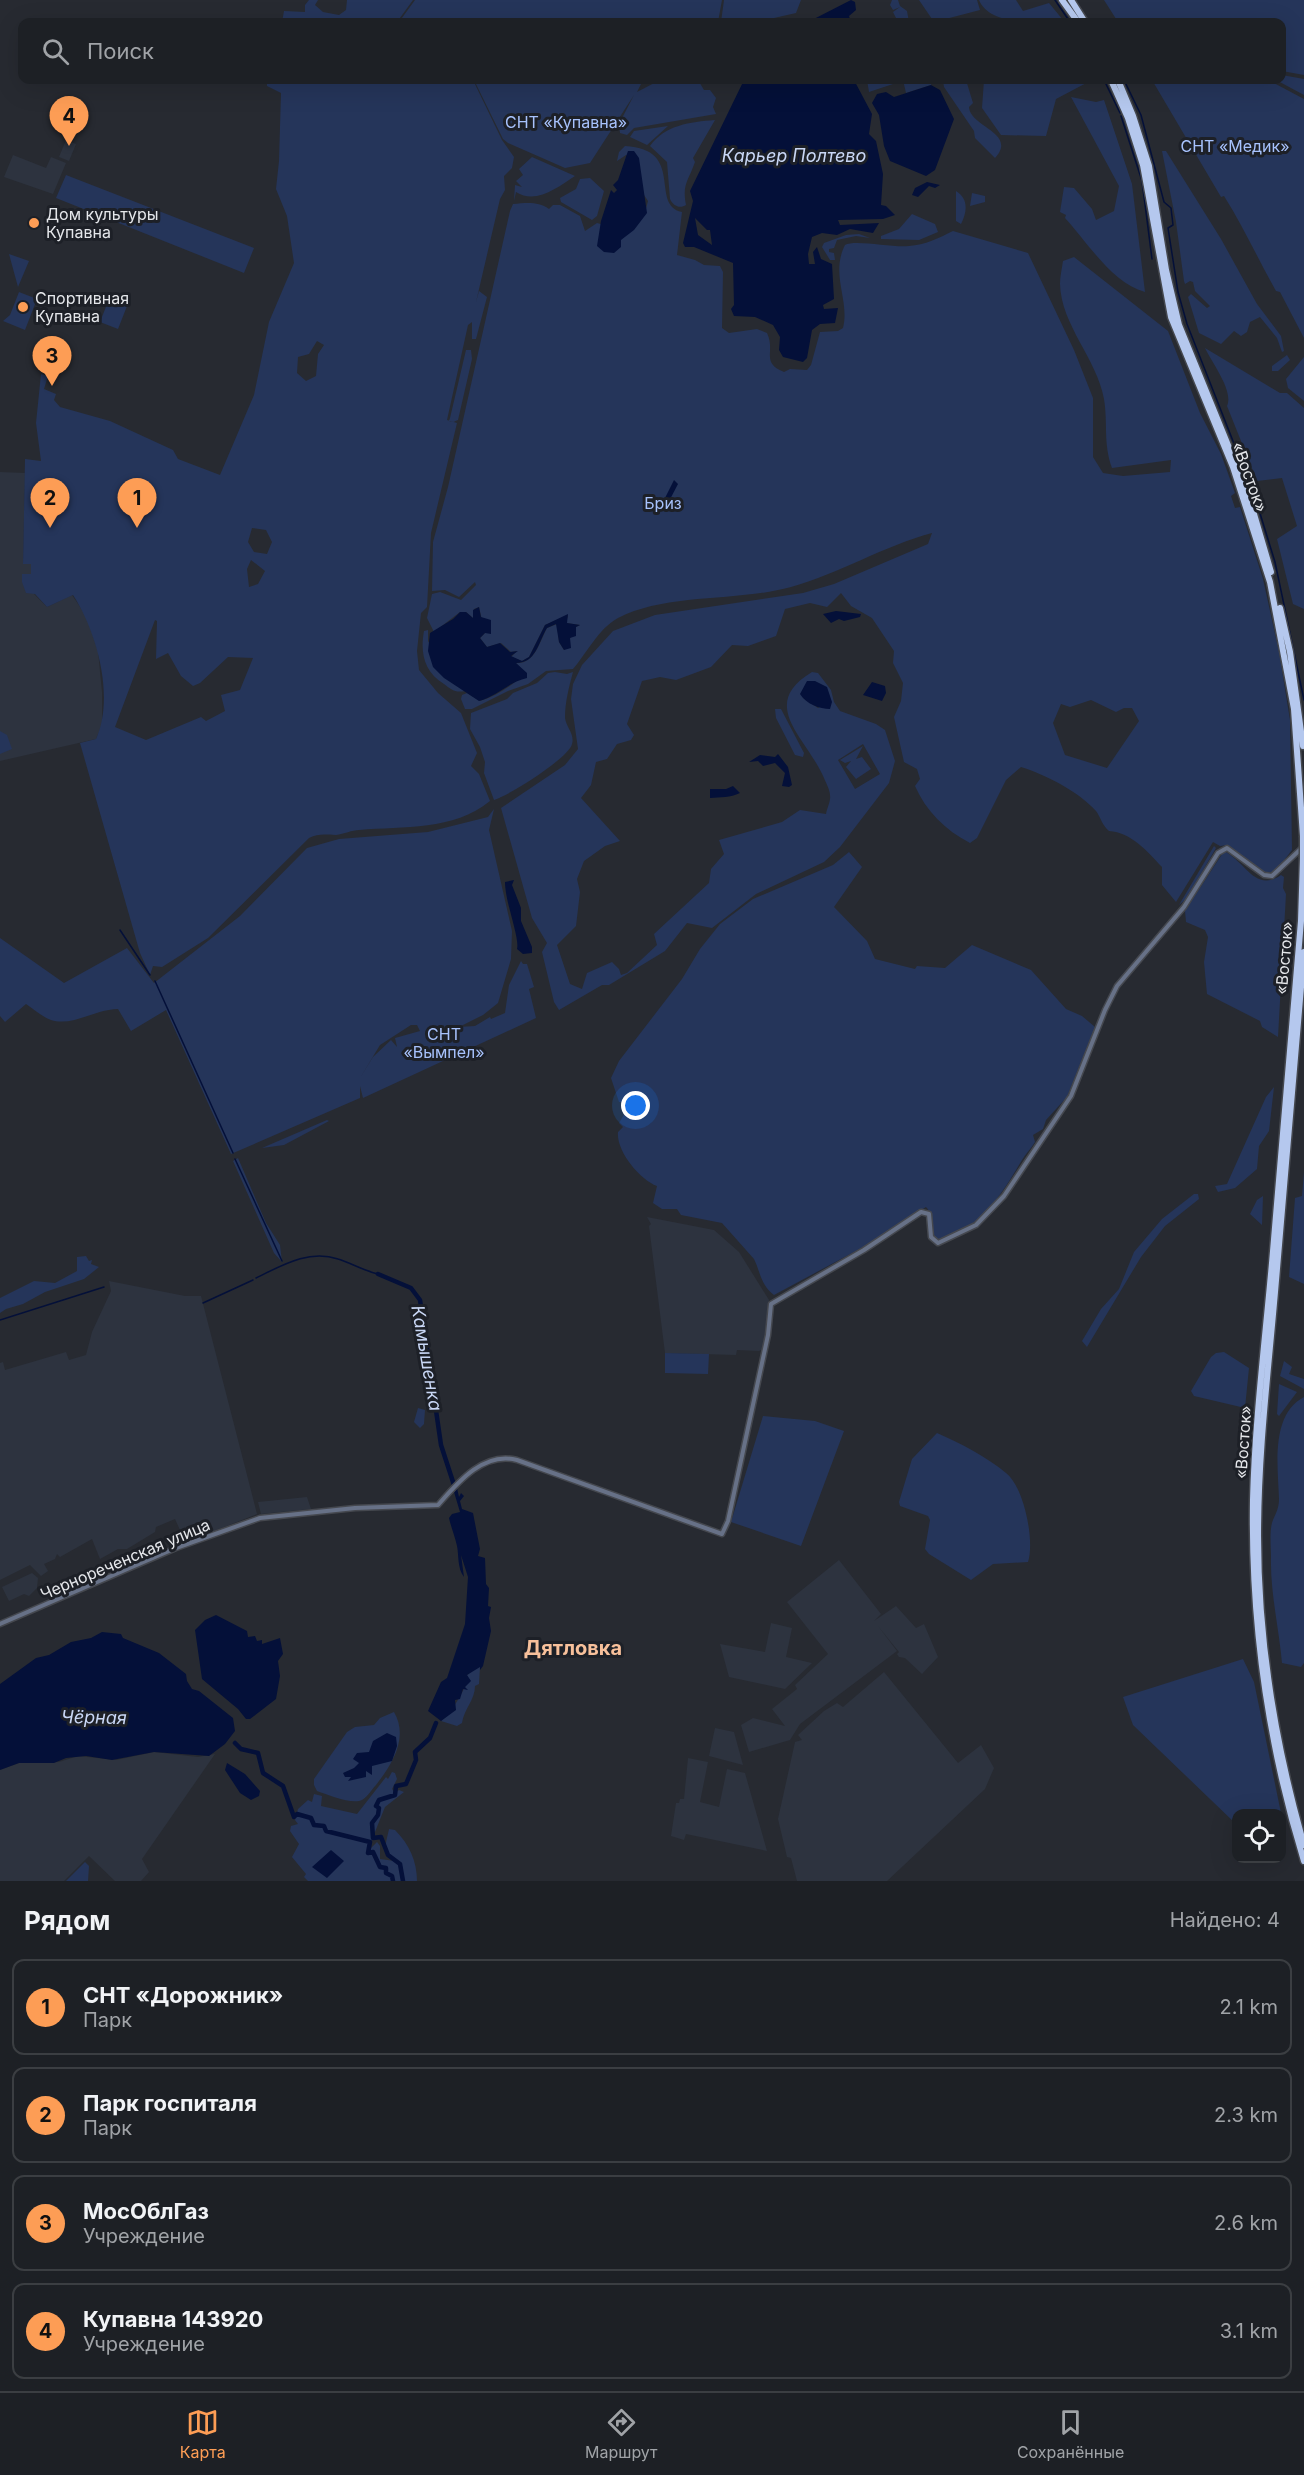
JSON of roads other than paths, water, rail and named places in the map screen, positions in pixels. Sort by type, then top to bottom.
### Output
[{"type":"highway","points":[[1062,0],[1075,18]]},
{"type":"highway","points":[[1071,0],[1082,18]]},
{"type":"highway","name":"«Восток»","points":[[1113,84],[1128,118],[1143,165],[1171,317],[1233,467],[1270,582],[1294,708],[1303,836],[1299,945],[1256,1438],[1253,1536],[1257,1632],[1265,1697],[1283,1785],[1304,1861]]},
{"type":"highway","name":"«Восток»","points":[[1119,84],[1149,166],[1166,270],[1182,332],[1249,497],[1268,559],[1290,652],[1304,758]]},
{"type":"highway","name":"«Восток»","points":[[1304,952],[1262,1432],[1258,1536],[1261,1610],[1269,1690],[1286,1778],[1304,1845]]},
{"type":"street","name":"Чернореченская улица","points":[[0,1624],[176,1548],[260,1518],[347,1508],[438,1505],[477,1469],[492,1459],[504,1458],[638,1502],[722,1534],[728,1521],[773,1302],[864,1250],[921,1212],[929,1214],[931,1237],[938,1243],[980,1222],[1004,1196],[1071,1096],[1117,986],[1184,907],[1221,849],[1230,849],[1268,876],[1277,874],[1304,847]]},
{"type":"water","points":[[851,0],[855,2],[856,10],[850,18],[816,18]]},
{"type":"water","name":"Карьер Полтево","points":[[742,84],[856,84],[872,114],[869,134],[876,141],[883,174],[881,205],[886,206],[895,215],[883,219],[838,220],[840,225],[879,223],[873,233],[850,229],[837,235],[822,233],[812,237],[808,254],[809,264],[815,264],[813,252],[817,247],[821,259],[832,264],[834,299],[823,305],[824,309],[838,308],[835,323],[820,324],[812,330],[807,358],[803,362],[783,357],[779,350],[780,337],[773,325],[755,317],[734,316],[731,309],[734,305],[733,263],[694,247],[685,247],[683,243],[693,201],[690,191]],"holes":[[[695,218],[707,230],[710,230],[712,245],[698,235]]]},
{"type":"water","points":[[931,85],[940,90],[954,119],[935,170],[926,176],[890,161],[884,146],[879,115],[872,103],[877,94],[886,92],[894,97]]},
{"type":"water","points":[[628,151],[634,151],[639,158],[647,213],[634,230],[621,240],[621,247],[614,253],[604,252],[597,246],[601,221],[611,190],[614,193],[617,190],[613,185],[618,180]]},
{"type":"water","points":[[927,182],[940,185],[935,188],[929,186],[918,197],[912,195],[915,188]]},
{"type":"water","points":[[674,480],[678,484],[666,507],[663,502]]},
{"type":"water","points":[[479,607],[481,617],[491,620],[491,634],[485,633],[480,638],[487,647],[500,643],[510,652],[518,651],[511,656],[522,661],[529,657],[545,625],[568,614],[567,623],[580,625],[576,627],[576,636],[570,638],[571,648],[564,650],[559,642],[556,624],[547,628],[532,656],[528,660],[516,663],[527,673],[527,678],[479,701],[444,678],[433,667],[428,651],[430,633],[460,612],[466,612],[473,618],[473,610]]},
{"type":"water","points":[[836,611],[861,614],[860,617],[844,621],[839,619],[831,623],[823,614]]},
{"type":"water","points":[[807,681],[815,681],[827,687],[832,702],[830,709],[814,705],[803,698],[800,694]]},
{"type":"water","points":[[872,682],[885,686],[886,693],[882,701],[863,695]]},
{"type":"water","points":[[778,754],[788,767],[792,785],[789,787],[782,786],[785,773],[775,763],[763,766],[758,761],[749,762],[760,755],[775,757]]},
{"type":"water","points":[[733,786],[740,793],[729,797],[710,798],[710,789],[726,789]]},
{"type":"water","points":[[514,880],[512,885],[521,908],[521,921],[532,947],[532,953],[523,954],[517,949],[505,882]]},
{"type":"water","points":[[457,1488],[459,1497],[461,1493],[464,1496],[460,1501],[462,1509],[473,1513],[480,1549],[478,1556],[485,1558],[486,1584],[489,1588],[488,1606],[491,1607],[489,1618],[491,1631],[483,1666],[480,1670],[480,1667],[467,1675],[471,1681],[465,1687],[468,1690],[463,1689],[460,1699],[455,1700],[456,1710],[441,1721],[428,1711],[441,1682],[447,1678],[465,1624],[468,1577],[461,1555],[464,1577],[460,1570],[457,1546],[449,1518],[452,1514],[460,1512],[454,1492]]},
{"type":"water","points":[[216,1615],[247,1631],[248,1637],[255,1636],[257,1641],[262,1640],[262,1644],[280,1638],[283,1654],[278,1661],[280,1676],[276,1699],[250,1719],[246,1719],[238,1709],[202,1679],[195,1630],[205,1620]]},
{"type":"water","points":[[102,1632],[121,1634],[123,1638],[159,1653],[186,1674],[192,1689],[199,1691],[233,1718],[235,1731],[225,1744],[209,1756],[154,1752],[112,1760],[86,1756],[66,1758],[54,1763],[19,1763],[0,1770],[0,1684],[36,1658],[49,1655],[71,1642],[91,1638]]},
{"type":"water","points":[[387,1733],[396,1737],[397,1746],[392,1761],[372,1766],[372,1775],[366,1771],[366,1777],[348,1781],[351,1777],[345,1777],[343,1773],[359,1763],[353,1759],[357,1753],[369,1752],[373,1741]]},
{"type":"water","points":[[227,1763],[245,1774],[260,1791],[259,1796],[251,1800],[240,1793],[225,1770]]},
{"type":"water","points":[[331,1850],[344,1861],[327,1878],[312,1867]]},
{"type":"waterway","points":[[1055,0],[1067,18]]},
{"type":"waterway","points":[[1106,84],[1120,113]]},
{"type":"waterway","points":[[1126,84],[1141,115],[1164,202],[1171,208],[1173,225],[1168,228],[1178,292],[1187,324],[1255,497],[1275,562],[1304,700]]},
{"type":"waterway","points":[[1121,116],[1142,181],[1152,259]]},
{"type":"waterway","points":[[120,930],[150,975]]},
{"type":"waterway","points":[[155,981],[233,1153]]},
{"type":"waterway","points":[[235,1159],[282,1261]]},
{"type":"waterway","name":"Камышенка","points":[[256,1278],[295,1260],[316,1256],[338,1259],[378,1274]]},
{"type":"waterway","name":"Камышенка","points":[[378,1274],[411,1288],[420,1300],[441,1445],[454,1485]]},
{"type":"waterway","name":"Камышенка","points":[[203,1303],[253,1280]]},
{"type":"waterway","name":"Камышенка","points":[[0,1320],[104,1287]]},
{"type":"waterway","name":"Камышенка","points":[[373,1838],[372,1823],[378,1815],[379,1808],[376,1806],[379,1800],[395,1795],[396,1786],[406,1784],[416,1760],[415,1752],[430,1738],[436,1723]]},
{"type":"waterway","name":"Чёрная","points":[[235,1743],[241,1749],[258,1753],[263,1773],[283,1786],[294,1817],[297,1814],[311,1818],[314,1825],[324,1826],[326,1831],[370,1842],[368,1853],[373,1852],[380,1867],[386,1868],[386,1873],[392,1876],[393,1881]]},
{"type":"waterway","name":"Камышенка","points":[[373,1838],[381,1837],[388,1855],[400,1864],[403,1881]]},
{"type":"place","name":"Купавна 143920","points":[[69,146]]},
{"type":"place","name":"Дом культуры Купавна","points":[[34,223]]},
{"type":"place","name":"Спортивная Купавна","points":[[23,307]]},
{"type":"place","name":"МосОблГаз","points":[[52,386]]},
{"type":"place","name":"Парк госпиталя","points":[[50,528]]},
{"type":"place","name":"СНТ «Дорожник»","points":[[137,528]]},
{"type":"district","name":"Дятловка","points":[[573,1648]]},
{"type":"park label","name":"СНТ «Купавна»","points":[[566,122]]},
{"type":"park label","name":"СНТ «Медик»","points":[[1235,146]]},
{"type":"park label","name":"Бриз","points":[[663,503]]},
{"type":"park label","name":"СНТ «Вымпел»","points":[[444,1043]]}]
